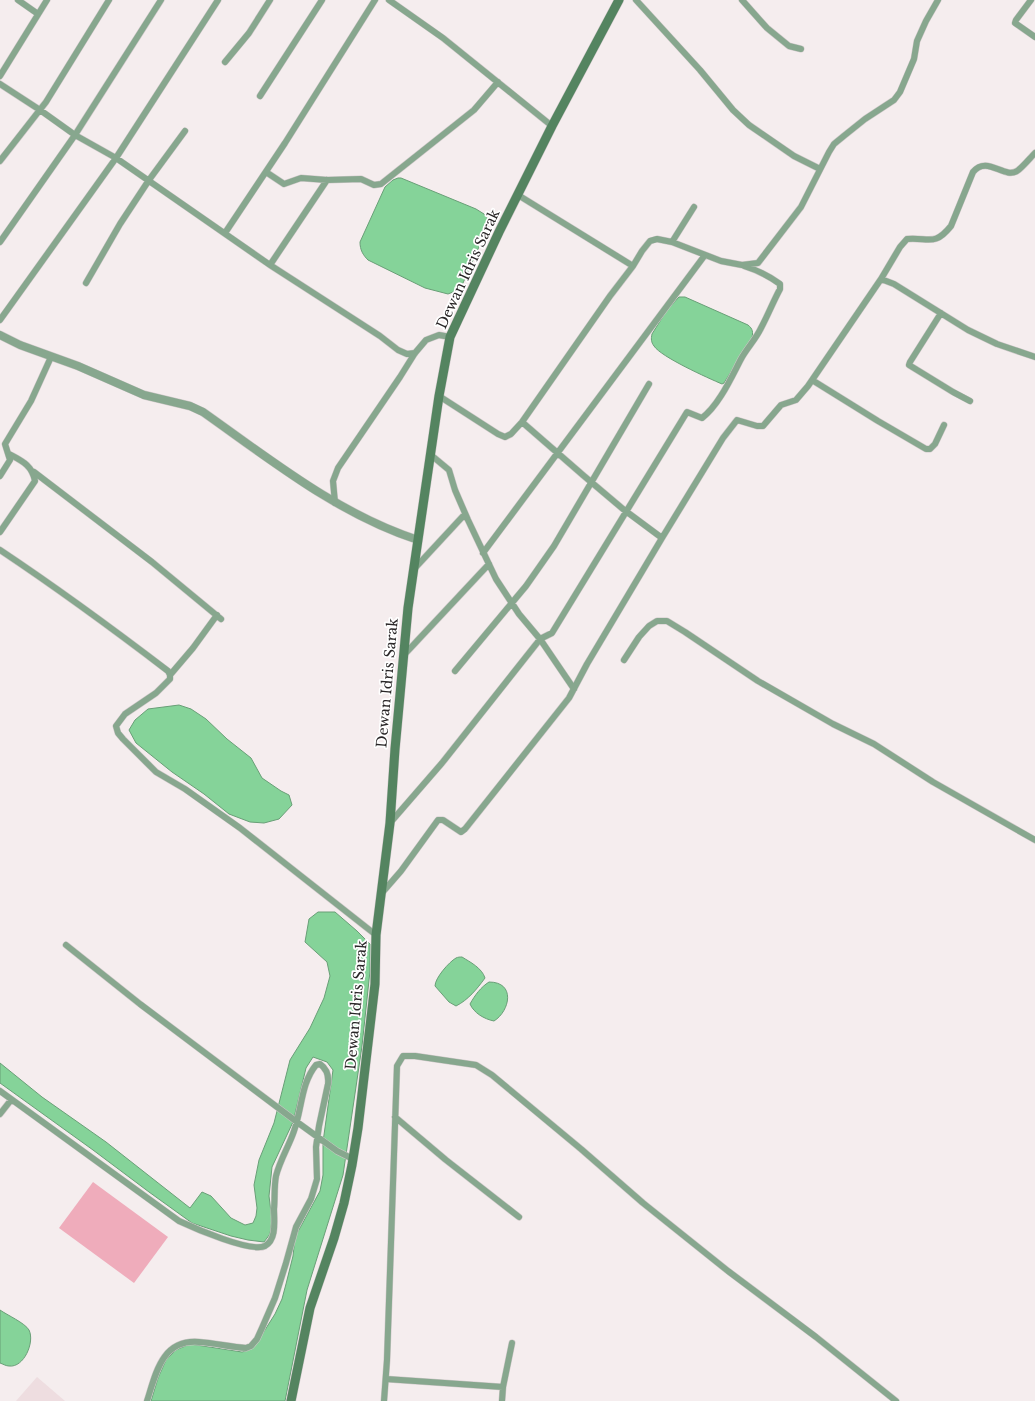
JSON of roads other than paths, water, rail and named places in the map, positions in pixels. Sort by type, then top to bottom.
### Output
[{"type":"main road","name":"Dewan Idris Sarak","points":[[291,1401],[310,1308],[336,1231],[353,1159],[375,984],[376,936],[390,823],[408,608],[439,396],[450,337],[552,126],[619,0]]},
{"type":"street","points":[[18,0],[38,14]]},
{"type":"street","points":[[0,76],[47,0]]},
{"type":"street","points":[[0,161],[40,110],[109,0]]},
{"type":"street","points":[[0,242],[75,135],[161,0]]},
{"type":"street","points":[[0,320],[116,158],[218,0]]},
{"type":"street","points":[[225,62],[249,33],[270,0]]},
{"type":"street","points":[[260,96],[322,0]]},
{"type":"street","points":[[225,233],[266,172],[375,0]]},
{"type":"street","points":[[389,0],[443,38],[552,126]]},
{"type":"street","points":[[636,0],[749,126],[794,156],[820,169]]},
{"type":"street","points":[[742,0],[767,28],[789,46],[801,49]]},
{"type":"street","points":[[758,271],[758,263],[801,207],[834,144],[865,119],[894,100],[900,92],[914,59],[917,41],[938,0]]},
{"type":"street","points":[[1031,0],[1015,23],[1035,37]]},
{"type":"street","points":[[266,172],[284,184],[301,178],[327,180],[361,179],[374,185],[381,184],[474,110],[498,82]]},
{"type":"street","points":[[0,84],[75,135],[116,158],[149,180],[270,265],[380,336],[398,350],[408,354],[415,352]]},
{"type":"street","points":[[86,283],[120,224],[149,180],[185,131]]},
{"type":"street","points":[[381,894],[401,871],[438,820],[443,820],[461,832],[465,829],[569,698],[662,538],[723,438],[737,420],[757,426],[763,426],[781,405],[796,400],[812,380],[881,279],[900,247],[907,239],[918,238],[931,241],[943,236],[951,226],[973,172],[978,166],[983,165],[1011,172],[1017,172],[1035,153]]},
{"type":"street","points":[[270,265],[327,180]]},
{"type":"street","points":[[518,195],[633,266]]},
{"type":"street","points":[[672,242],[694,207]]},
{"type":"street","points":[[390,823],[442,763],[540,639],[552,633],[681,420],[687,412],[702,418],[712,409],[761,329],[780,289],[780,284],[758,271],[742,265],[721,261],[672,242],[657,239],[650,241],[522,422],[511,434],[505,437],[498,434],[439,396]]},
{"type":"street","points":[[483,553],[705,255]]},
{"type":"street","points":[[742,265],[758,263]]},
{"type":"street","points":[[881,279],[894,284],[968,330],[997,344],[1035,358]]},
{"type":"street","points":[[940,313],[909,365],[947,389],[970,401]]},
{"type":"street","points":[[0,335],[20,345],[78,366],[144,395],[197,409],[287,472],[343,508],[396,532],[418,540]]},
{"type":"street","points":[[335,503],[333,481],[338,468],[400,377],[415,352],[426,340],[439,335],[450,337]]},
{"type":"street","points":[[0,476],[10,460],[5,444],[31,401],[51,357]]},
{"type":"street","points":[[812,380],[926,449],[930,450],[935,444],[944,425]]},
{"type":"street","points":[[456,671],[526,586],[554,546],[649,384]]},
{"type":"street","points":[[522,422],[591,482],[662,538]]},
{"type":"street","points":[[9,454],[25,463],[34,472],[152,562],[219,617],[170,675],[170,679],[156,693],[125,714],[116,726],[118,733],[156,772],[185,789],[240,828],[376,936]]},
{"type":"street","points":[[431,455],[448,470],[455,490],[496,579],[574,689]]},
{"type":"street","points":[[0,532],[35,481],[34,472]]},
{"type":"street","points":[[414,568],[466,514]]},
{"type":"street","points":[[0,550],[63,593],[150,658],[170,675]]},
{"type":"street","points":[[403,656],[488,564]]},
{"type":"street","points":[[624,660],[648,626],[657,621],[667,621],[758,681],[833,724],[874,744],[933,782],[1035,840]]},
{"type":"street","points":[[66,945],[140,1004],[297,1122],[337,1151],[353,1159]]},
{"type":"street","points":[[384,1401],[397,1066],[402,1056],[415,1056],[476,1065],[492,1075],[643,1203],[896,1401]]},
{"type":"street","points":[[0,1091],[179,1221],[196,1229],[239,1244],[256,1248],[269,1243],[272,1237],[275,1225],[276,1177],[297,1122],[307,1079],[316,1065],[320,1064],[324,1067],[328,1077],[317,1136],[317,1179],[311,1199],[296,1227],[275,1298],[257,1339],[251,1346],[246,1348],[197,1342],[183,1344],[173,1349],[162,1360],[147,1401]]},
{"type":"street","points":[[0,1114],[11,1100]]},
{"type":"street","points":[[395,1117],[446,1160],[519,1217]]},
{"type":"street","points":[[502,1401],[512,1343]]},
{"type":"street","points":[[386,1379],[504,1387]]}]
